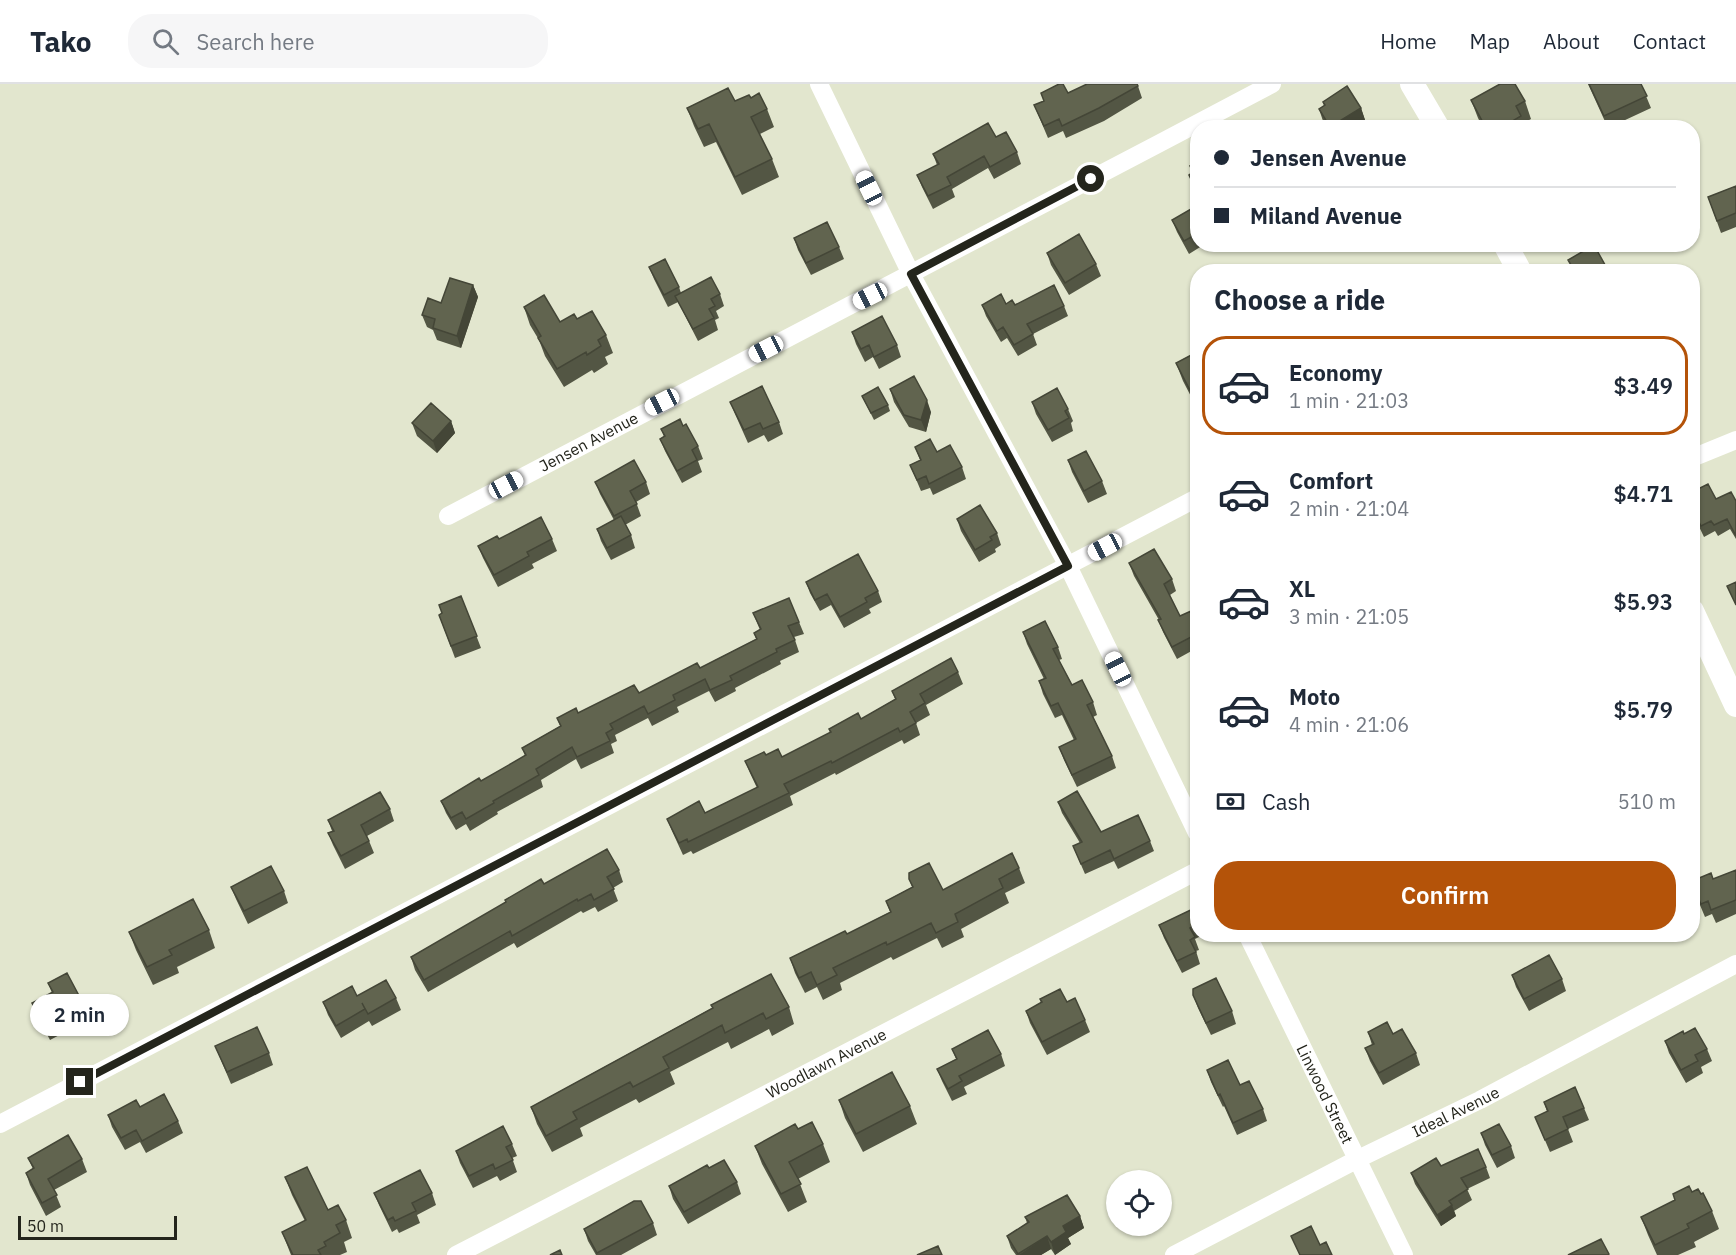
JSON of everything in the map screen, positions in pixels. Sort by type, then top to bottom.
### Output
[{"type":"street","points":[[819,84],[911,274],[1068,566],[1190,819]]},
{"type":"street","name":"Jensen Avenue","points":[[1204,120],[1272,84]]},
{"type":"street","points":[[1412,84],[1433,120]]},
{"type":"street","name":"Jensen Avenue","points":[[448,516],[1190,127]]},
{"type":"street","points":[[1700,455],[1736,440]]},
{"type":"street","points":[[0,1124],[1190,502]]},
{"type":"street","points":[[1700,627],[1734,697]]},
{"type":"street","name":"Woodlawn Avenue","points":[[456,1255],[1190,875]]},
{"type":"street","name":"Linwood Street","points":[[1251,942],[1404,1255]]},
{"type":"street","name":"Ideal Avenue","points":[[1174,1255],[1358,1159],[1480,1100],[1736,963]]},
{"type":"building","points":[[1063,84],[1068,93],[1087,84],[1137,84],[1138,86],[1062,126],[1059,119],[1044,126],[1034,105],[1044,101],[1041,93]]},
{"type":"building","points":[[1500,84],[1515,84],[1525,101],[1516,106],[1521,116],[1514,120],[1482,120],[1471,100]]},
{"type":"building","points":[[1589,84],[1641,84],[1647,96],[1604,116]]},
{"type":"building","points":[[1347,86],[1361,108],[1341,120],[1326,120],[1319,109],[1325,105],[1323,102]]},
{"type":"building","points":[[728,88],[735,101],[749,95],[751,98],[759,93],[767,109],[751,117],[772,159],[735,177],[709,124],[698,129],[687,108]]},
{"type":"building","points":[[988,123],[996,137],[1006,132],[1017,152],[990,167],[984,156],[947,177],[951,185],[928,196],[917,175],[939,164],[933,154]]},
{"type":"building","points":[[1736,186],[1736,213],[1717,221],[1708,197]]},
{"type":"building","points":[[1190,210],[1190,238],[1184,241],[1172,220]]},
{"type":"building","points":[[827,222],[839,247],[806,263],[794,238]]},
{"type":"building","points":[[1079,234],[1096,264],[1065,283],[1047,253]]},
{"type":"building","points":[[1582,252],[1598,252],[1605,264],[1570,264],[1568,260]]},
{"type":"building","points":[[665,259],[679,287],[664,295],[649,267]]},
{"type":"building","points":[[711,277],[720,294],[711,299],[715,306],[709,309],[714,318],[693,329],[675,296]]},
{"type":"building","points":[[450,278],[473,285],[457,336],[433,328],[435,319],[422,315],[428,298],[441,303]]},
{"type":"building","points":[[1054,285],[1064,306],[1027,324],[1033,334],[1014,345],[1003,327],[997,331],[982,305],[1001,294],[1006,304],[1012,300],[1015,305]]},
{"type":"building","points":[[544,295],[560,322],[574,314],[577,319],[592,311],[606,335],[598,340],[601,346],[557,369],[538,338],[541,336],[524,307]]},
{"type":"building","points":[[882,316],[897,345],[874,357],[869,345],[861,349],[852,332]]},
{"type":"building","points":[[1190,356],[1190,390],[1176,363]]},
{"type":"building","points":[[914,376],[927,400],[921,420],[904,415],[890,389]]},
{"type":"building","points":[[762,386],[779,422],[763,429],[760,423],[744,430],[730,402]]},
{"type":"building","points":[[878,387],[888,405],[871,413],[862,396]]},
{"type":"building","points":[[1057,388],[1068,409],[1065,411],[1069,418],[1048,430],[1032,402]]},
{"type":"building","points":[[431,403],[451,421],[433,441],[412,423]]},
{"type":"building","points":[[680,419],[683,426],[686,424],[698,446],[692,450],[697,460],[677,471],[660,439],[665,436],[661,429]]},
{"type":"building","points":[[930,439],[937,452],[950,445],[962,467],[929,484],[926,476],[917,480],[910,465],[921,460],[915,447]]},
{"type":"building","points":[[1086,451],[1102,481],[1084,491],[1068,460]]},
{"type":"building","points":[[634,460],[646,482],[630,491],[637,504],[614,516],[595,482]]},
{"type":"building","points":[[1708,484],[1716,499],[1731,492],[1736,501],[1736,536],[1727,519],[1714,525],[1711,521],[1701,526],[1700,488]]},
{"type":"building","points":[[980,505],[997,533],[990,537],[992,540],[975,550],[957,519]]},
{"type":"building","points":[[621,516],[631,535],[607,548],[597,529]]},
{"type":"building","points":[[541,517],[552,539],[527,552],[529,556],[494,575],[478,546],[497,536],[499,539]]},
{"type":"building","points":[[1154,549],[1172,579],[1164,584],[1180,616],[1190,611],[1190,638],[1172,647],[1158,620],[1161,619],[1129,563]]},
{"type":"building","points":[[858,554],[878,591],[865,598],[867,602],[840,617],[827,594],[815,600],[806,582]]},
{"type":"building","points":[[1736,582],[1736,605],[1727,586]]},
{"type":"building","points":[[461,596],[477,636],[451,646],[439,615],[442,613],[439,605]]},
{"type":"building","points":[[789,598],[799,622],[788,626],[795,640],[776,649],[777,652],[730,676],[732,680],[710,690],[705,679],[673,695],[675,700],[648,714],[644,706],[610,724],[613,729],[606,733],[610,741],[577,757],[572,747],[536,769],[539,775],[493,801],[494,803],[466,819],[462,812],[451,818],[441,801],[479,778],[481,781],[526,755],[522,748],[561,726],[557,718],[576,708],[578,713],[634,685],[639,693],[697,663],[700,668],[757,639],[754,633],[761,629],[753,613]]},
{"type":"building","points":[[1045,621],[1058,647],[1053,649],[1072,685],[1082,680],[1093,702],[1087,705],[1112,756],[1072,775],[1059,747],[1076,739],[1058,703],[1051,706],[1039,681],[1046,678],[1023,632]]},
{"type":"building","points":[[951,658],[958,672],[920,694],[925,703],[910,712],[916,723],[900,732],[898,728],[832,763],[831,761],[784,784],[789,793],[688,842],[687,839],[679,843],[667,819],[699,801],[705,813],[758,787],[745,761],[764,752],[766,755],[778,749],[782,757],[831,732],[829,729],[858,713],[861,719],[896,699],[892,691]]},
{"type":"building","points":[[1077,791],[1101,832],[1138,815],[1150,841],[1114,859],[1110,850],[1081,864],[1073,846],[1082,842],[1058,802]]},
{"type":"building","points":[[380,792],[390,809],[361,825],[369,841],[341,856],[328,833],[334,831],[328,820]]},
{"type":"building","points":[[607,849],[619,870],[607,877],[614,889],[594,900],[591,894],[578,901],[577,899],[512,936],[510,931],[424,980],[411,957],[541,879],[544,884]]},
{"type":"building","points":[[1012,853],[1019,868],[999,879],[1003,888],[955,914],[958,922],[936,933],[931,923],[887,945],[886,942],[833,968],[837,975],[817,985],[811,972],[799,978],[790,958],[891,912],[886,901],[913,887],[909,873],[929,863],[943,890]]},
{"type":"building","points":[[271,866],[284,891],[244,911],[231,887]]},
{"type":"building","points":[[1736,870],[1736,900],[1711,910],[1708,901],[1701,904],[1700,878],[1711,873],[1713,879]]},
{"type":"building","points":[[193,899],[209,930],[169,950],[172,955],[147,967],[129,932]]},
{"type":"building","points":[[1190,910],[1190,942],[1196,952],[1177,961],[1159,925]]},
{"type":"building","points":[[1549,955],[1562,979],[1524,999],[1512,975]]},
{"type":"building","points":[[67,973],[85,1007],[45,1028],[32,1003],[53,992],[48,983]]},
{"type":"building","points":[[771,974],[789,1007],[766,1019],[763,1013],[725,1033],[722,1025],[663,1057],[669,1068],[633,1087],[630,1082],[573,1112],[577,1119],[546,1136],[531,1107],[713,1008],[711,1005]]},
{"type":"building","points":[[1216,978],[1232,1011],[1206,1023],[1193,995],[1193,989]]},
{"type":"building","points":[[386,980],[396,998],[368,1014],[362,1003],[365,1009],[336,1026],[323,1002],[352,986],[357,996]]},
{"type":"building","points":[[1060,989],[1067,1002],[1075,998],[1085,1020],[1042,1042],[1026,1011],[1042,1002],[1040,999]]},
{"type":"building","points":[[1387,1022],[1393,1034],[1402,1029],[1416,1053],[1379,1073],[1365,1048],[1374,1044],[1368,1032]]},
{"type":"building","points":[[257,1027],[269,1053],[227,1072],[215,1046]]},
{"type":"building","points":[[1695,1028],[1707,1049],[1695,1055],[1698,1061],[1681,1070],[1665,1041],[1683,1031],[1684,1034]]},
{"type":"building","points":[[988,1030],[1001,1054],[959,1076],[962,1081],[948,1089],[937,1069],[957,1059],[952,1049]]},
{"type":"building","points":[[1228,1060],[1240,1085],[1249,1081],[1263,1109],[1233,1123],[1207,1070]]},
{"type":"building","points":[[892,1072],[910,1106],[856,1134],[839,1100]]},
{"type":"building","points":[[1575,1087],[1584,1108],[1563,1117],[1568,1129],[1545,1140],[1535,1117],[1548,1111],[1544,1102]]},
{"type":"building","points":[[164,1094],[178,1121],[142,1141],[136,1130],[121,1138],[108,1115],[136,1100],[140,1107]]},
{"type":"building","points":[[812,1122],[823,1144],[789,1162],[801,1184],[781,1194],[755,1146],[795,1124],[798,1129]]},
{"type":"building","points":[[1499,1124],[1511,1146],[1492,1155],[1481,1133]]},
{"type":"building","points":[[503,1126],[512,1144],[506,1147],[513,1160],[495,1169],[493,1164],[469,1176],[456,1151]]},
{"type":"building","points":[[68,1135],[82,1159],[48,1179],[57,1195],[42,1203],[26,1173],[34,1168],[28,1158]]},
{"type":"building","points":[[1478,1149],[1486,1167],[1461,1178],[1468,1189],[1449,1201],[1452,1205],[1437,1215],[1411,1173],[1436,1158],[1441,1166]]},
{"type":"building","points":[[724,1160],[737,1182],[684,1212],[669,1186],[707,1165],[709,1168]]},
{"type":"building","points":[[307,1167],[328,1210],[338,1205],[346,1220],[336,1225],[340,1233],[324,1242],[326,1246],[318,1250],[321,1255],[293,1255],[282,1232],[306,1220],[285,1177]]},
{"type":"building","points":[[420,1170],[432,1193],[412,1203],[416,1211],[395,1221],[393,1217],[388,1220],[374,1193]]},
{"type":"building","points":[[1689,1186],[1692,1192],[1698,1189],[1701,1194],[1703,1193],[1712,1211],[1687,1224],[1689,1228],[1655,1245],[1641,1217],[1675,1200],[1673,1194]]},
{"type":"building","points":[[1067,1195],[1080,1216],[1063,1226],[1066,1232],[1051,1242],[1047,1236],[1018,1254],[1007,1236],[1029,1222],[1025,1217]]},
{"type":"building","points":[[634,1201],[641,1201],[653,1223],[597,1253],[584,1229]]},
{"type":"building","points":[[1311,1226],[1320,1245],[1326,1242],[1332,1255],[1300,1255],[1291,1236]]},
{"type":"building","points":[[1601,1239],[1608,1255],[1568,1255]]},
{"type":"building","points":[[938,1246],[942,1255],[917,1255]]},
{"type":"building","points":[[560,1250],[562,1255],[550,1255]]},
{"type":"route","points":[[80,1082],[1068,566],[911,274],[1091,179]]}]
